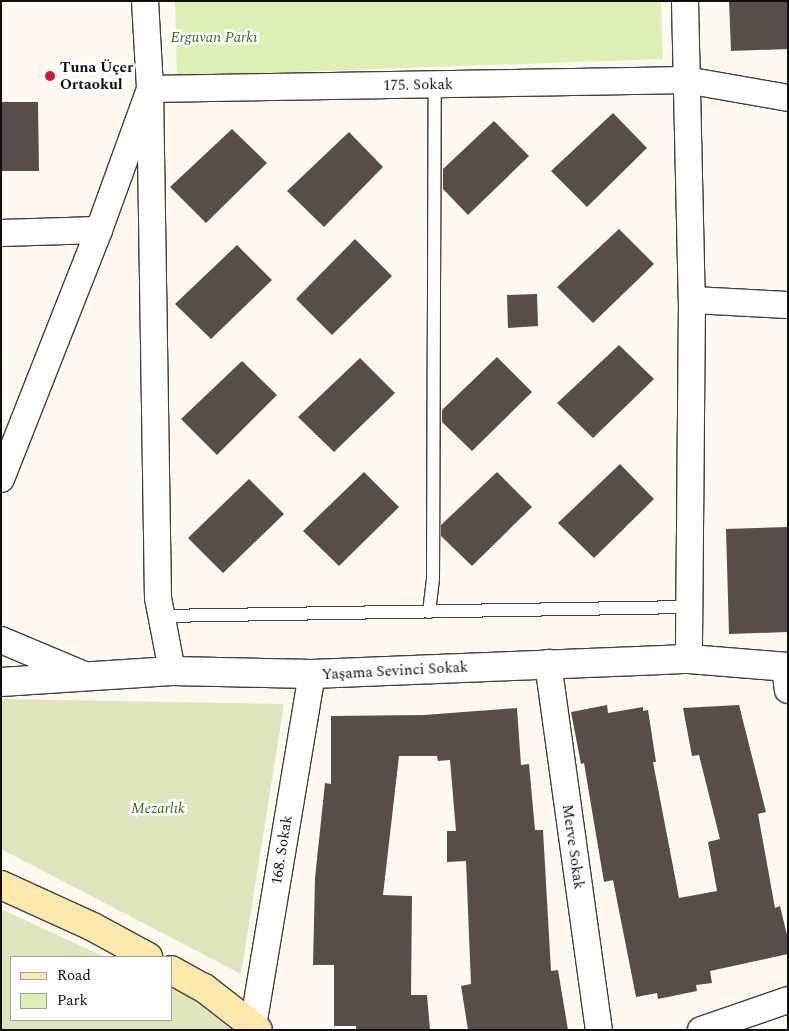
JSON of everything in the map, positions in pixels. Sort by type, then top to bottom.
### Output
[{"type":"main road","points":[[1,885],[93,927],[146,956]]},
{"type":"main road","points":[[172,971],[204,988],[256,1028]]},
{"type":"street","points":[[145,1],[150,89],[161,616],[172,672]]},
{"type":"street","points":[[685,1],[692,300],[689,659]]},
{"type":"street","name":"175. Sokak","points":[[150,89],[686,80],[788,98]]},
{"type":"street","points":[[1,479],[99,230],[150,89]]},
{"type":"street","points":[[1,233],[99,230]]},
{"type":"street","points":[[692,300],[788,305]]},
{"type":"street","points":[[1,640],[87,676]]},
{"type":"street","name":"Yaşama Sevinci Sokak","points":[[1,682],[172,672],[312,674],[548,663],[689,659],[787,674]]},
{"type":"street","name":"Merve Sokak","points":[[548,663],[599,1030]]},
{"type":"street","name":"168. Sokak","points":[[256,1028],[312,674]]},
{"type":"street","points":[[701,1030],[788,1000]]},
{"type":"lane","points":[[429,612],[433,579],[435,84]]},
{"type":"lane","points":[[161,616],[689,607]]},
{"type":"green space","name":"Erguvan Parkı","points":[[175,1],[661,1],[663,59],[177,76]]},
{"type":"green space","name":"Mezarlık","points":[[1,699],[284,704],[241,974],[1,849]]},
{"type":"green space","points":[[1,909],[103,956],[10,956],[10,1021],[172,1021],[172,988],[188,995],[232,1030],[1,1030]]},
{"type":"building","points":[[729,1],[788,1],[788,49],[731,51]]},
{"type":"building","points":[[1,102],[38,102],[39,171],[1,171]]},
{"type":"building","points":[[613,113],[647,148],[587,207],[551,171]]},
{"type":"building","points":[[494,121],[529,156],[468,215],[443,189],[443,169]]},
{"type":"building","points":[[232,129],[267,163],[206,223],[170,187]]},
{"type":"building","points":[[349,132],[383,167],[324,227],[287,191]]},
{"type":"building","points":[[619,229],[654,264],[593,323],[557,287]]},
{"type":"building","points":[[355,239],[392,276],[332,335],[296,299]]},
{"type":"building","points":[[237,245],[272,280],[211,339],[175,304]]},
{"type":"building","points":[[537,294],[538,326],[508,328],[507,295]]},
{"type":"building","points":[[619,345],[654,379],[593,438],[557,403]]},
{"type":"building","points":[[497,357],[532,392],[472,451],[442,422],[442,410]]},
{"type":"building","points":[[360,358],[395,393],[334,452],[298,417]]},
{"type":"building","points":[[242,361],[277,395],[217,455],[181,419]]},
{"type":"building","points":[[620,464],[654,499],[594,558],[558,523]]},
{"type":"building","points":[[364,472],[399,507],[339,566],[303,531]]},
{"type":"building","points":[[497,472],[532,507],[472,566],[441,536],[441,525]]},
{"type":"building","points":[[249,479],[284,514],[223,573],[188,538]]},
{"type":"building","points":[[788,527],[788,632],[729,634],[726,529]]},
{"type":"building","points":[[607,705],[608,713],[643,707],[643,711],[648,710],[656,762],[653,762],[679,898],[717,891],[708,842],[720,839],[699,755],[692,756],[683,708],[739,705],[766,812],[758,814],[775,908],[780,906],[788,939],[788,954],[710,971],[712,983],[696,985],[697,991],[658,999],[657,993],[636,997],[613,880],[604,882],[584,763],[581,764],[571,712]]},
{"type":"building","points":[[517,708],[521,765],[529,764],[535,830],[543,830],[551,971],[558,970],[568,1030],[468,1030],[461,986],[471,984],[466,861],[447,862],[447,831],[456,831],[450,760],[438,761],[437,756],[399,756],[383,895],[412,896],[411,995],[427,995],[430,1030],[356,1030],[356,1026],[334,1026],[334,965],[313,965],[315,878],[325,783],[331,784],[331,716],[424,715]]},
{"type":"place","name":"Tuna Üçer Ortaokul","points":[[50,76]]}]
